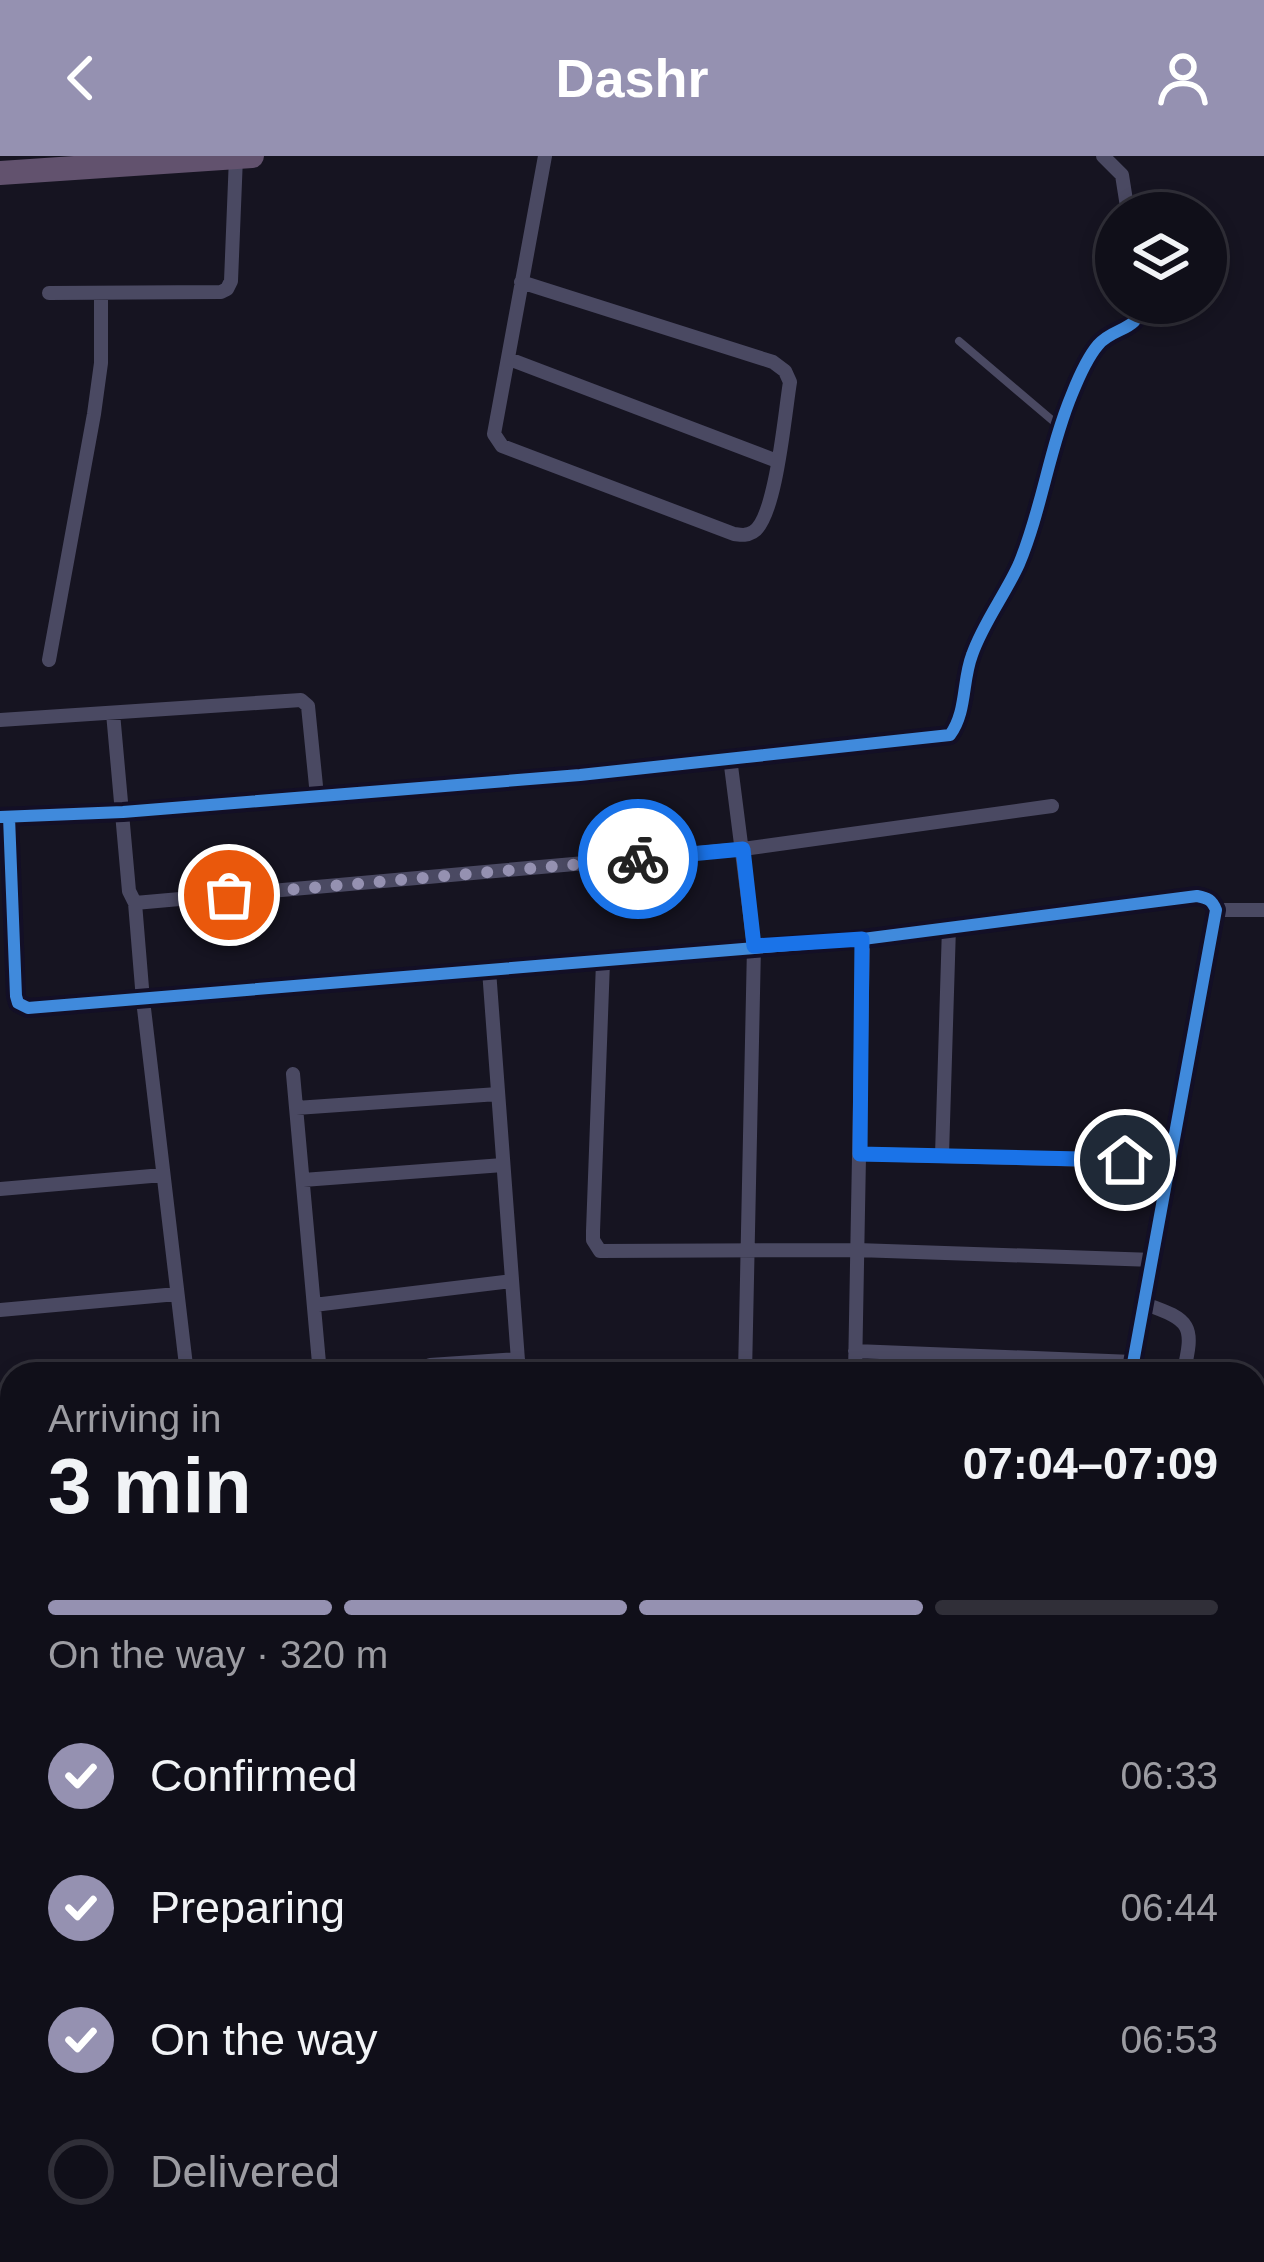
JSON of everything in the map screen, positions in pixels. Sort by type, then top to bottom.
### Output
[{"type":"highway","points":[[0,172],[252,156]]},
{"type":"street","points":[[521,282],[773,362],[785,371],[790,382],[777,461],[765,518],[756,532],[734,534],[502,446],[494,434],[509,359],[521,282],[545,156]]},
{"type":"street","points":[[1102,156],[1122,175],[1125,192]]},
{"type":"street","points":[[49,293],[227,289],[236,157]]},
{"type":"street","points":[[49,659],[94,415],[101,293]]},
{"type":"street","points":[[1133,324],[1108,336],[1072,394],[1018,566],[971,655],[959,719],[950,735],[580,775],[123,812],[4,817],[18,1003],[28,1008],[862,939],[1206,898],[1216,910],[1133,1362]]},
{"type":"street","points":[[509,359],[777,461]]},
{"type":"street","points":[[0,720],[301,700],[308,706],[317,796]]},
{"type":"street","points":[[113,713],[129,891],[135,903],[186,1362]]},
{"type":"street","points":[[730,758],[754,946],[745,1362]]},
{"type":"street","points":[[135,903],[743,849],[1052,806]]},
{"type":"street","points":[[1216,910],[1264,910]]},
{"type":"street","points":[[942,1156],[949,927]]},
{"type":"street","points":[[855,1362],[862,939]]},
{"type":"street","points":[[603,962],[593,1231],[596,1247],[607,1253],[856,1250],[1154,1260]]},
{"type":"street","points":[[489,970],[519,1362]]},
{"type":"street","points":[[293,1074],[319,1362]]},
{"type":"street","points":[[296,1108],[498,1094]]},
{"type":"street","points":[[860,1154],[1171,1162]]},
{"type":"street","points":[[303,1180],[503,1165]]},
{"type":"street","points":[[0,1190],[163,1175]]},
{"type":"street","points":[[314,1305],[512,1281]]},
{"type":"street","points":[[0,1310],[177,1294]]},
{"type":"street","points":[[1144,1304],[1184,1322],[1189,1333],[1186,1362]]},
{"type":"street","points":[[855,1351],[1034,1362]]},
{"type":"lane","points":[[959,340],[1060,427]]},
{"type":"cycle path","points":[[0,817],[123,812],[580,775],[950,735],[977,643],[1027,543],[1077,382],[1098,345],[1131,324]]},
{"type":"cycle path","points":[[9,817],[16,996],[28,1008],[863,939],[1197,896],[1207,899],[1216,910],[1133,1362]]},
{"type":"way so far","points":[[229,895],[638,859]]},
{"type":"route","points":[[638,859],[743,849],[754,946],[862,939],[860,1154],[1125,1160]]}]
